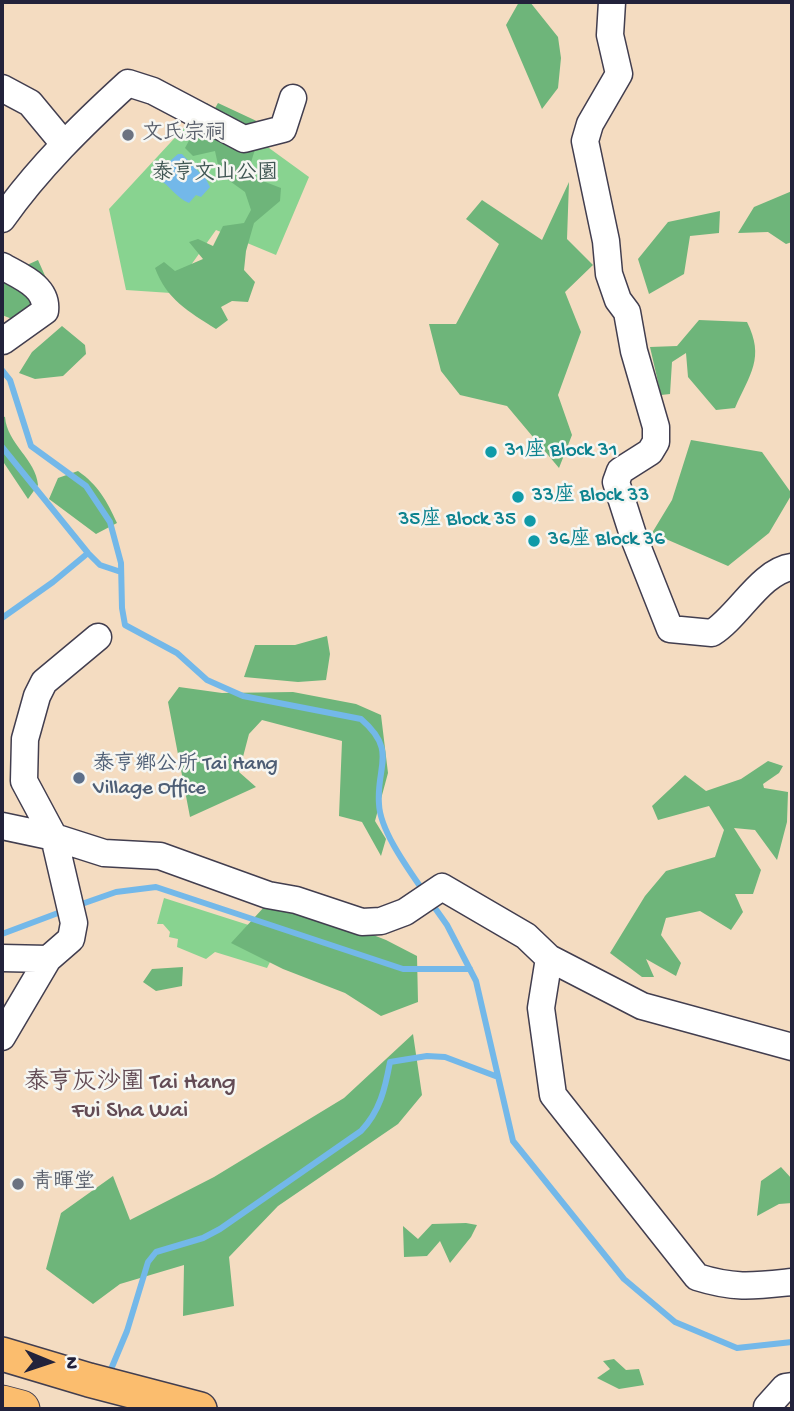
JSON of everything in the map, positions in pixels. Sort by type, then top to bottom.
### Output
[{"type":"highway","points":[[2,1404],[21,1409]]},
{"type":"main road","points":[[2,1354],[200,1409]]},
{"type":"street","points":[[611,2],[610,35],[619,74],[590,124],[585,141],[606,241],[609,274],[618,300],[627,312],[634,351],[656,427],[656,442],[650,452],[620,471],[616,482],[619,493],[670,629],[712,633],[758,588],[783,568],[792,567]]},
{"type":"street","points":[[2,219],[64,144],[128,83],[153,91],[244,139],[283,129],[293,98]]},
{"type":"street","points":[[2,88],[30,103],[64,144]]},
{"type":"street","points":[[2,266],[35,284],[46,303],[45,311],[2,341]]},
{"type":"street","points":[[2,1037],[48,958],[71,939],[71,910],[54,838],[24,781],[25,739],[37,695],[44,682],[98,638]]},
{"type":"street","points":[[2,826],[104,853],[160,856],[268,895],[296,900],[362,922],[381,921],[405,912],[442,887],[526,936],[549,958],[642,1006],[792,1047]]},
{"type":"street","points":[[2,958],[48,958]]},
{"type":"street","points":[[549,958],[541,1008],[553,1095],[697,1277],[723,1286],[751,1287],[792,1282]]},
{"type":"street","points":[[767,1407],[775,1395],[785,1387],[792,1386]]},
{"type":"green space","points":[[519,2],[530,2],[558,37],[561,58],[558,88],[542,109],[506,25]]},
{"type":"green space","name":"泰亨文山公園","points":[[207,103],[309,177],[276,255],[216,230],[171,293],[126,290],[109,209]]},
{"type":"green space","points":[[218,103],[263,124],[247,175],[281,188],[280,201],[254,223],[244,270],[255,282],[248,302],[232,301],[221,307],[228,320],[216,329],[172,297],[155,268],[164,262],[175,271],[203,259],[189,242],[198,239],[213,246],[223,226],[244,223],[251,210],[245,192],[220,174],[215,151],[193,156],[185,148],[191,137],[206,124]]},
{"type":"green space","points":[[569,182],[567,239],[593,265],[565,292],[581,332],[558,395],[572,435],[559,468],[507,406],[460,395],[441,371],[429,324],[456,324],[499,244],[466,219],[482,200],[542,240]]},
{"type":"green space","points":[[792,191],[792,242],[786,244],[768,232],[738,233],[754,207]]},
{"type":"green space","points":[[720,211],[719,233],[690,236],[684,274],[649,294],[638,259],[668,222]]},
{"type":"green space","points":[[38,260],[50,287],[17,321],[2,315],[2,283],[18,269]]},
{"type":"green space","points":[[699,320],[747,322],[755,346],[755,356],[750,375],[735,408],[716,410],[688,377],[686,353],[672,362],[670,394],[661,395],[650,347],[677,346]]},
{"type":"green space","points":[[62,326],[85,345],[86,354],[63,376],[35,379],[19,373],[32,352]]},
{"type":"green space","points":[[2,416],[5,417],[11,435],[36,476],[38,485],[28,499],[2,460]]},
{"type":"green space","points":[[691,440],[762,452],[792,494],[769,533],[728,566],[652,533],[672,500]]},
{"type":"green space","points":[[78,471],[101,494],[117,523],[96,534],[49,499],[58,478]]},
{"type":"green space","points":[[327,636],[330,654],[326,680],[298,682],[244,677],[255,645],[295,645]]},
{"type":"green space","points":[[179,687],[222,693],[293,692],[356,704],[381,715],[388,773],[375,821],[386,839],[381,856],[362,822],[339,816],[342,741],[262,720],[249,734],[239,772],[256,787],[190,817],[168,702]]},
{"type":"green space","points":[[768,761],[783,766],[779,773],[763,784],[764,788],[788,792],[787,822],[777,860],[755,830],[734,828],[761,870],[753,894],[735,894],[743,912],[731,930],[700,911],[666,918],[661,935],[681,963],[676,976],[646,959],[654,977],[642,977],[610,953],[645,896],[666,871],[715,857],[724,830],[709,806],[658,820],[652,806],[685,775],[706,791],[741,779]]},
{"type":"green space","points":[[164,898],[283,936],[267,968],[215,952],[206,959],[177,947],[178,939],[169,937],[170,932],[163,924],[157,924]]},
{"type":"green space","points":[[265,906],[340,922],[386,940],[417,956],[418,1002],[381,1016],[345,993],[283,969],[231,943]]},
{"type":"green space","points":[[183,967],[182,986],[156,991],[143,982],[152,969]]},
{"type":"green space","points":[[413,1034],[422,1095],[398,1124],[278,1206],[229,1257],[234,1306],[183,1316],[184,1265],[120,1284],[93,1304],[46,1269],[61,1213],[113,1176],[130,1220],[214,1177],[344,1098]]},
{"type":"green space","points":[[781,1167],[792,1179],[792,1203],[779,1204],[757,1216],[761,1181]]},
{"type":"green space","points":[[432,1224],[477,1225],[450,1263],[440,1241],[427,1256],[404,1257],[403,1226],[418,1239]]},
{"type":"green space","points":[[614,1359],[626,1370],[639,1369],[644,1385],[619,1389],[597,1378],[610,1369],[603,1361]]},
{"type":"water","points":[[178,154],[182,154],[201,176],[205,177],[210,187],[201,197],[196,195],[189,203],[158,179],[162,168]]},
{"type":"waterway","points":[[2,370],[10,380],[31,446],[86,486],[110,522],[121,563],[125,625],[177,653],[207,680],[243,696],[361,719],[379,740],[382,750],[379,804],[384,826],[396,850],[424,892]]},
{"type":"waterway","points":[[2,447],[88,553],[100,565],[121,572]]},
{"type":"waterway","points":[[2,618],[88,553]]},
{"type":"waterway","points":[[76,906],[116,892],[156,887],[403,969],[470,969]]},
{"type":"waterway","points":[[430,901],[447,925],[476,981],[513,1141],[624,1279],[675,1322],[737,1348],[792,1342]]},
{"type":"waterway","points":[[2,934],[66,910]]},
{"type":"waterway","points":[[109,1374],[127,1331],[148,1262],[156,1252],[203,1238],[220,1229],[361,1131],[373,1116],[381,1099],[390,1062],[427,1056],[445,1057],[498,1077]]},
{"type":"place","name":"文氏宗祠","points":[[128,135]]},
{"type":"place","name":"31座 Block 31","points":[[491,452]]},
{"type":"place","name":"33座 Block 33","points":[[518,497]]},
{"type":"place","name":"35座 Block 35","points":[[530,521]]},
{"type":"place","name":"36座 Block 36","points":[[534,541]]},
{"type":"place","name":"泰亨鄉公所 Tai Hang Village Office","points":[[79,778]]},
{"type":"place","name":"青暉堂","points":[[18,1184]]},
{"type":"district","name":"泰亨灰沙圍 Tai Hang Fui Sha Wai","points":[[130,1098]]}]
